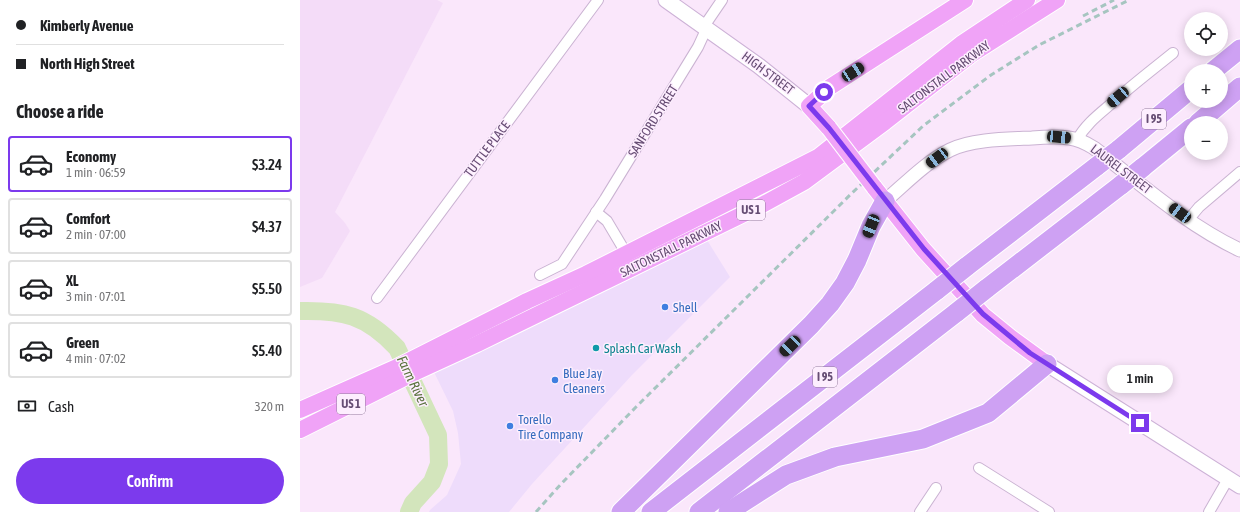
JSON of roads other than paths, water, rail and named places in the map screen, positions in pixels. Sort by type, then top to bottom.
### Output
[{"type":"highway","points":[[1222,64],[1240,49]]},
{"type":"highway","points":[[1206,116],[1240,87]]},
{"type":"highway","name":"I 95","points":[[650,512],[1118,150],[1184,95]]},
{"type":"highway","name":"I 95","points":[[699,512],[1121,185],[1184,134]]},
{"type":"highway","points":[[621,512],[811,325],[830,304],[852,272],[871,226],[880,194]]},
{"type":"highway","points":[[728,512],[786,475],[835,457],[923,439],[988,413],[1047,364]]},
{"type":"main road","name":"HIGH STREET","points":[[666,0],[781,82],[809,106],[829,128],[924,249],[983,314],[1010,338],[1047,364]]},
{"type":"main road","points":[[809,106],[830,87],[964,0]]},
{"type":"main road","name":"SALTONSTALL PARKWAY","points":[[300,430],[527,301],[586,274],[818,157],[961,44],[1027,0]]},
{"type":"main road","name":"SALTONSTALL PARKWAY","points":[[300,410],[483,341],[756,208],[804,182],[885,122],[972,54],[1057,0]]},
{"type":"main road","points":[[1047,364],[1234,482]]},
{"type":"street","name":"TUTTLE PLACE","points":[[377,298],[598,0]]},
{"type":"street","name":"SANFORD STREET","points":[[540,275],[562,264],[698,47],[710,17],[722,0]]},
{"type":"street","points":[[1077,140],[1088,124],[1118,97],[1173,53]]},
{"type":"street","name":"LAUREL STREET","points":[[880,194],[951,149],[962,145],[1050,137],[1068,138],[1077,140],[1094,148],[1189,220],[1240,250]]},
{"type":"street","points":[[1189,220],[1199,207],[1240,172]]},
{"type":"street","points":[[596,212],[607,221],[626,253]]},
{"type":"street","points":[[978,468],[1048,512]]},
{"type":"street","points":[[1209,512],[1234,482]]},
{"type":"street","points":[[920,512],[936,488]]},
{"type":"waterway","name":"Farm River","points":[[300,311],[329,312],[353,317],[375,328],[397,348],[438,435],[439,464],[432,482],[413,503],[409,512]]},
{"type":"railway","points":[[1083,16],[1114,0]]},
{"type":"railway","points":[[536,512],[561,484],[636,407],[851,194],[923,126],[991,75],[1039,45],[1129,0]]},
{"type":"place","name":"Shell","points":[[665,307]]},
{"type":"place","name":"Splash Car Wash","points":[[596,348]]},
{"type":"place","name":"Blue Jay Cleaners","points":[[555,380]]},
{"type":"place","name":"Torello Tire Company","points":[[510,426]]}]
